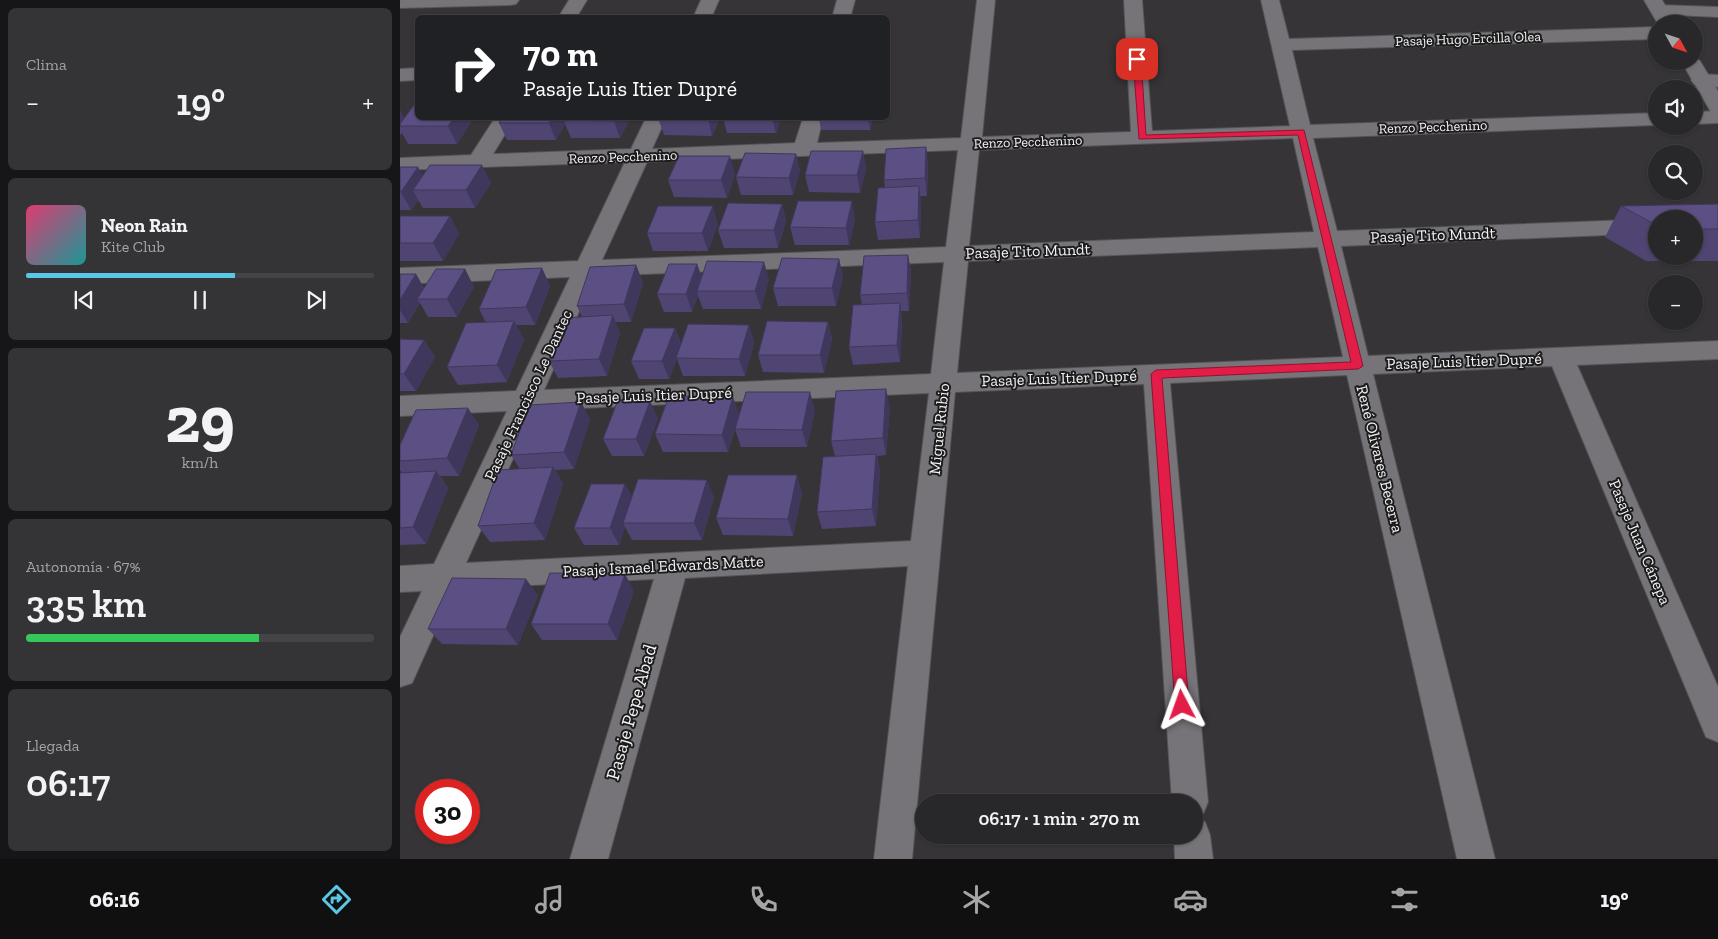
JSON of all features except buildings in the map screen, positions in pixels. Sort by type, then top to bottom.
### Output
[{"type":"street","points":[[400,3],[510,0]]},
{"type":"street","points":[[569,15],[578,0]]},
{"type":"street","points":[[703,15],[710,0]]},
{"type":"street","points":[[842,15],[846,0]]},
{"type":"street","name":"Miguel Rubio","points":[[893,859],[986,0]]},
{"type":"street","points":[[1133,0],[1142,138]]},
{"type":"street","name":"René Olivares Becerra","points":[[1270,0],[1476,859]]},
{"type":"street","points":[[1660,11],[1718,12]]},
{"type":"street","name":"Pasaje Hugo Ercilla Olea","points":[[1280,45],[1648,33]]},
{"type":"street","points":[[1699,70],[1710,80],[1718,108]]},
{"type":"street","points":[[400,74],[415,74]]},
{"type":"street","points":[[1703,118],[1718,117]]},
{"type":"street","name":"Renzo Pecchenino","points":[[400,164],[1648,119]]},
{"type":"street","points":[[477,162],[504,120]]},
{"type":"street","name":"Pasaje Francisco Le Dantec","points":[[400,672],[655,120]]},
{"type":"street","points":[[804,150],[812,120]]},
{"type":"street","name":"Pasaje Tito Mundt","points":[[400,276],[1648,226]]},
{"type":"street","name":"Pasaje Luis Itier Dupré","points":[[400,406],[1718,350]]},
{"type":"street","name":"Pasaje Juan Cánepa","points":[[1561,357],[1718,726]]},
{"type":"street","points":[[1156,374],[1189,794]]},
{"type":"street","name":"Pasaje Ismael Edwards Matte","points":[[400,579],[926,553]]},
{"type":"street","name":"Pasaje Pepe Abad","points":[[589,859],[673,566]]},
{"type":"street","points":[[1193,844],[1194,859]]},
{"type":"route","points":[[1137,59],[1142,138],[1301,132],[1358,366],[1156,374],[1182,705]]}]
